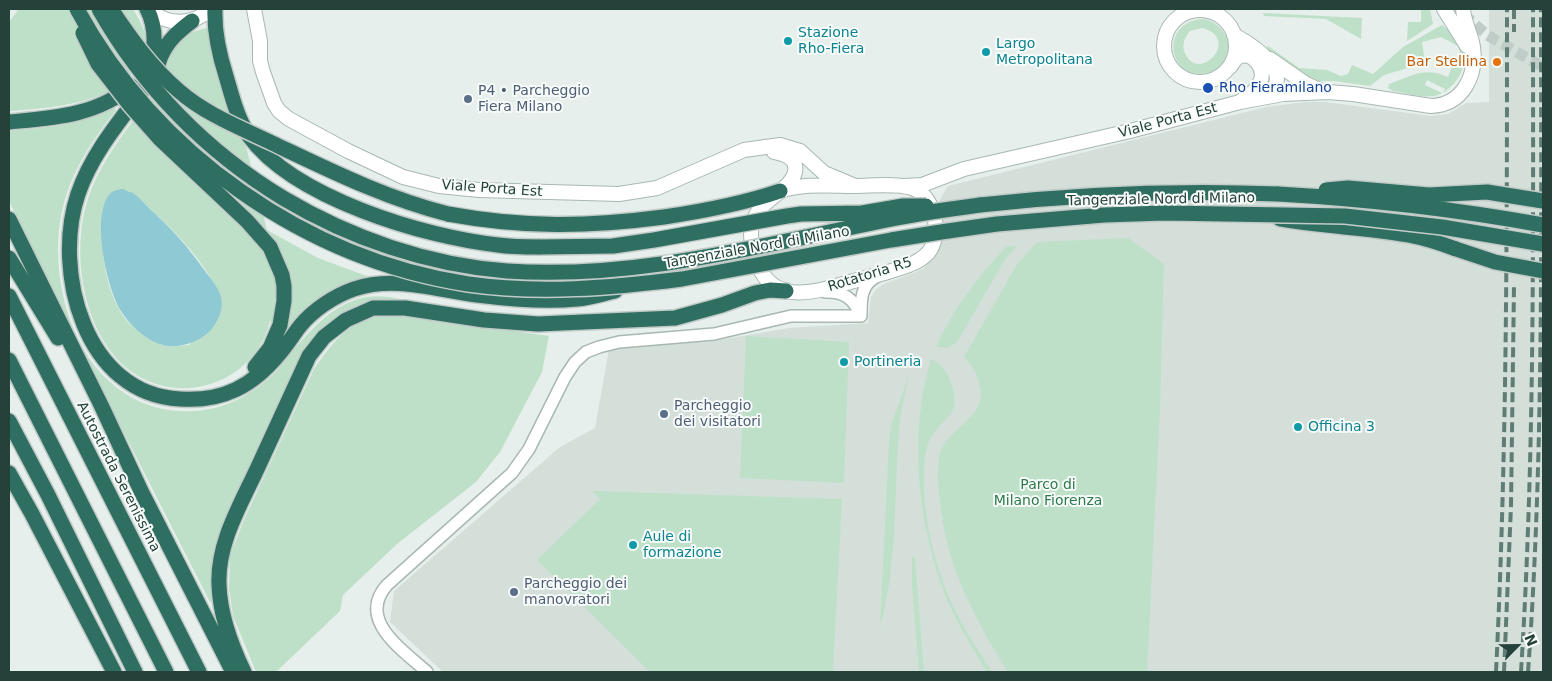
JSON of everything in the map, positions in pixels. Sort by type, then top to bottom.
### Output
[{"type":"highway","points":[[73,9],[98,64],[128,104],[160,139],[247,221],[270,247],[282,275],[284,301],[280,324],[270,348],[252,370],[238,382],[205,398]]},
{"type":"highway","name":"Tangenziale Nord di Milano","points":[[77,9],[121,75],[145,106],[192,153],[234,187],[262,206],[312,234],[340,247],[393,267],[469,284],[547,289],[649,283],[718,273],[891,240],[997,224],[1104,215],[1165,213],[1345,216],[1442,227],[1543,244]]},
{"type":"highway","name":"Tangenziale Nord di Milano","points":[[99,9],[124,48],[157,92],[195,131],[248,175],[295,205],[345,230],[396,249],[449,263],[495,270],[587,272],[641,267],[746,250],[894,218],[980,205],[1058,198],[1166,192],[1278,194],[1400,203],[1543,225]]},
{"type":"highway","points":[[111,9],[134,44],[148,60],[180,92],[196,104],[372,190],[448,214],[507,223],[567,225],[602,223],[682,214],[742,204],[780,191]]},
{"type":"highway","points":[[135,100],[154,54],[153,25],[148,9]]},
{"type":"highway","points":[[213,9],[218,45],[239,117],[258,146],[284,170],[333,198],[396,224],[432,234],[498,245],[540,247],[612,246],[801,214],[862,213],[903,206],[980,205]]},
{"type":"highway","points":[[192,21],[169,41],[154,76],[94,159],[78,192],[69,241],[69,258],[75,299],[81,318],[98,351],[109,365],[121,377],[142,390],[166,398],[180,400],[205,398],[232,392],[243,387],[273,361],[310,316],[331,300],[354,289],[382,283],[414,285],[478,295],[532,299],[578,299],[649,283]]},
{"type":"highway","points":[[9,122],[58,118],[87,110],[115,98],[128,89],[151,65]]},
{"type":"highway","points":[[1278,194],[1348,188],[1429,194],[1487,192],[1543,201]]},
{"type":"highway","points":[[1250,214],[1313,225],[1377,230],[1409,235],[1495,262],[1543,271]]},
{"type":"highway","points":[[9,219],[101,405],[141,491]]},
{"type":"highway","points":[[9,258],[56,335],[141,491],[233,672]]},
{"type":"highway","points":[[244,672],[230,641],[221,602],[219,568],[227,536],[309,356],[324,337],[346,320],[373,308],[405,308],[484,320],[538,324],[675,318],[764,291],[786,291]]},
{"type":"highway","name":"Autostrada Serenissima","points":[[9,296],[199,672]]},
{"type":"highway","points":[[9,360],[166,672]]},
{"type":"highway","points":[[9,420],[48,495],[106,616]]},
{"type":"highway","points":[[9,440],[36,485],[135,672]]},
{"type":"highway","points":[[9,474],[32,514],[114,672]]},
{"type":"street","points":[[148,9],[156,15],[171,21],[192,21],[213,9]]},
{"type":"street","name":"Viale Porta Est","points":[[254,9],[260,41],[260,61],[278,111],[348,151],[403,176],[439,186],[479,190],[547,193],[631,193],[662,186],[735,153],[780,145],[793,148],[806,155],[824,172],[855,186]]},
{"type":"street","name":"Viale Porta Est","points":[[260,41],[265,18],[264,9]]},
{"type":"street","points":[[1444,9],[1467,45],[1473,68]]},
{"type":"street","name":"Viale Porta Est","points":[[904,186],[930,183],[964,169],[1130,131],[1264,97],[1305,92],[1328,92],[1438,106],[1449,102],[1462,92],[1470,81],[1473,68],[1473,48],[1464,19],[1463,9]]},
{"type":"street","points":[[1229,67],[1236,50],[1234,35],[1226,21],[1218,15],[1208,11],[1197,10],[1177,18],[1169,28],[1165,39],[1164,52],[1171,67],[1187,80],[1210,81],[1221,76],[1239,57],[1246,56],[1254,59],[1261,69],[1262,76],[1260,82],[1250,95],[1240,102]]},
{"type":"street","points":[[1234,35],[1306,84],[1328,92]]},
{"type":"street","points":[[1264,97],[1272,90],[1276,78],[1275,69],[1266,56]]},
{"type":"street","name":"Viale Porta Est","points":[[758,148],[786,154],[792,159],[795,173],[793,178],[780,191]]},
{"type":"street","name":"Viale Porta Est","points":[[930,205],[934,192],[964,169]]},
{"type":"street","points":[[780,191],[801,186],[904,186],[917,190],[930,205]]},
{"type":"street","name":"Rotatoria R5","points":[[780,191],[766,202],[756,215],[752,225],[752,244],[756,262],[764,276],[770,283],[793,293],[811,293],[912,264],[928,253],[934,239],[935,229],[930,205]]},
{"type":"street","points":[[861,316],[861,299],[864,287],[868,282],[882,274]]},
{"type":"street","points":[[811,293],[833,292],[844,294],[853,301],[861,316]]},
{"type":"street","points":[[427,672],[382,629],[376,614],[378,597],[387,585],[512,474],[533,442],[565,377],[575,362],[586,352],[620,342],[714,334],[791,316],[861,316]]},
{"type":"shaded area","points":[[1489,9],[1543,9],[1543,672],[443,672],[390,622],[394,591],[560,447],[595,428],[609,349],[725,339],[789,328],[868,323],[871,297],[876,289],[924,268],[938,250],[944,227],[939,201],[948,186],[1266,107],[1305,102],[1325,102],[1431,116],[1448,114],[1466,103],[1489,102]]},
{"type":"green space","points":[[19,9],[133,9],[144,29],[145,47],[139,62],[130,76],[116,87],[100,95],[63,105],[9,111],[9,22]]},
{"type":"green space","points":[[1421,9],[1430,9],[1433,24],[1407,41],[1408,22],[1421,22]]},
{"type":"green space","points":[[1263,13],[1362,18],[1361,39],[1326,19],[1264,16]]},
{"type":"green space","points":[[1205,19],[1211,21],[1221,29],[1228,40],[1228,53],[1225,60],[1214,70],[1206,73],[1193,73],[1183,68],[1177,60],[1174,49],[1175,39],[1180,29],[1190,22]],"holes":[[[1202,28],[1213,33],[1218,41],[1218,49],[1214,56],[1207,62],[1199,64],[1191,62],[1183,47],[1185,38],[1190,31]]]},
{"type":"green space","points":[[1442,25],[1457,39],[1464,62],[1455,82],[1443,93],[1445,89],[1427,80],[1425,85],[1442,93],[1431,96],[1411,95],[1388,88],[1389,84],[1418,73],[1432,72],[1448,77],[1453,64],[1457,64],[1461,68],[1461,56],[1458,46],[1441,37],[1422,42],[1425,63],[1384,75],[1370,86],[1334,81],[1313,81],[1266,49],[1268,46],[1299,68],[1327,70],[1341,76],[1348,74],[1352,65],[1373,74],[1403,47]]},
{"type":"green space","points":[[207,28],[212,50],[245,142],[267,230],[318,258],[372,278],[303,312],[289,327],[270,321],[262,342],[250,359],[234,373],[215,382],[194,388],[173,388],[152,383],[132,372],[115,357],[102,338],[92,316],[85,293],[80,244],[88,199],[98,174],[155,90],[175,46],[186,35]],"holes":[[[134,194],[171,229],[194,255],[204,268],[221,298],[189,345],[165,346],[156,342],[130,324],[114,299],[105,268],[103,253],[103,207]]]},
{"type":"green space","points":[[112,106],[116,110],[83,158],[67,192],[59,229],[58,250],[61,285],[70,321],[77,338],[97,368],[109,381],[125,393],[151,406],[170,410],[192,411],[216,408],[238,400],[270,378],[310,331],[335,310],[349,302],[364,298],[381,296],[400,299],[379,301],[328,325],[225,523],[214,601],[210,602],[72,331],[9,201],[9,131],[50,127],[74,122]]},
{"type":"green space","name":"Parco di Milano Fiorenza","points":[[1128,238],[1164,264],[1160,409],[1147,672],[1008,672],[973,611],[955,569],[943,525],[938,485],[939,459],[942,448],[948,439],[972,415],[978,406],[981,396],[977,376],[972,366],[964,357],[1017,264],[1037,242]]},
{"type":"green space","points":[[1018,245],[1006,258],[957,342],[948,348],[936,347],[958,307],[985,270],[1006,247]]},
{"type":"green space","points":[[389,315],[549,336],[542,372],[500,452],[476,482],[397,544],[343,595],[340,611],[276,672],[256,672],[233,616],[229,588],[230,556],[243,522],[314,369],[329,348],[354,325],[364,320]]},
{"type":"green space","points":[[746,336],[849,342],[844,483],[740,478]]},
{"type":"green space","points":[[931,359],[941,365],[945,371],[954,392],[955,401],[951,413],[931,437],[925,455],[924,484],[927,521],[935,558],[955,610],[992,672],[987,672],[950,607],[941,584],[926,529],[921,501],[918,443],[924,386]]},
{"type":"green space","points":[[909,375],[900,421],[893,551],[886,602],[880,627],[889,440],[891,425]]},
{"type":"green space","points":[[593,491],[842,499],[833,672],[650,672],[537,560],[600,499]]},
{"type":"green space","points":[[912,557],[915,557],[924,672],[919,672],[912,585]]},
{"type":"water","points":[[123,189],[137,196],[173,231],[218,290],[222,306],[216,324],[206,335],[196,341],[174,346],[161,345],[154,342],[130,323],[116,301],[106,270],[101,236],[101,219],[104,205],[109,195],[114,191]]},
{"type":"tunnel","points":[[1463,14],[1487,35],[1543,67]]},
{"type":"railway","points":[[1496,672],[1504,423],[1507,9]]},
{"type":"railway","points":[[1514,9],[1514,32]]},
{"type":"railway","points":[[1521,672],[1526,589],[1531,423],[1533,9]]},
{"type":"railway","points":[[1528,672],[1537,506],[1539,423],[1541,9]]},
{"type":"railway","points":[[1504,672],[1511,506],[1514,285]]},
{"type":"place","name":"Stazione Rho-Fiera","points":[[788,41]]},
{"type":"place","name":"Largo Metropolitana","points":[[986,52]]},
{"type":"place","name":"Bar Stellina","points":[[1497,62]]},
{"type":"place","name":"Rho Fieramilano","points":[[1208,88]]},
{"type":"place","name":"P4 • Parcheggio Fiera Milano","points":[[468,99]]},
{"type":"place","name":"Portineria","points":[[844,362]]},
{"type":"place","name":"Parcheggio dei visitatori","points":[[664,414]]},
{"type":"place","name":"Officina 3","points":[[1298,427]]},
{"type":"place","name":"Aule di formazione","points":[[633,545]]},
{"type":"place","name":"Parcheggio dei manovratori","points":[[514,592]]}]
